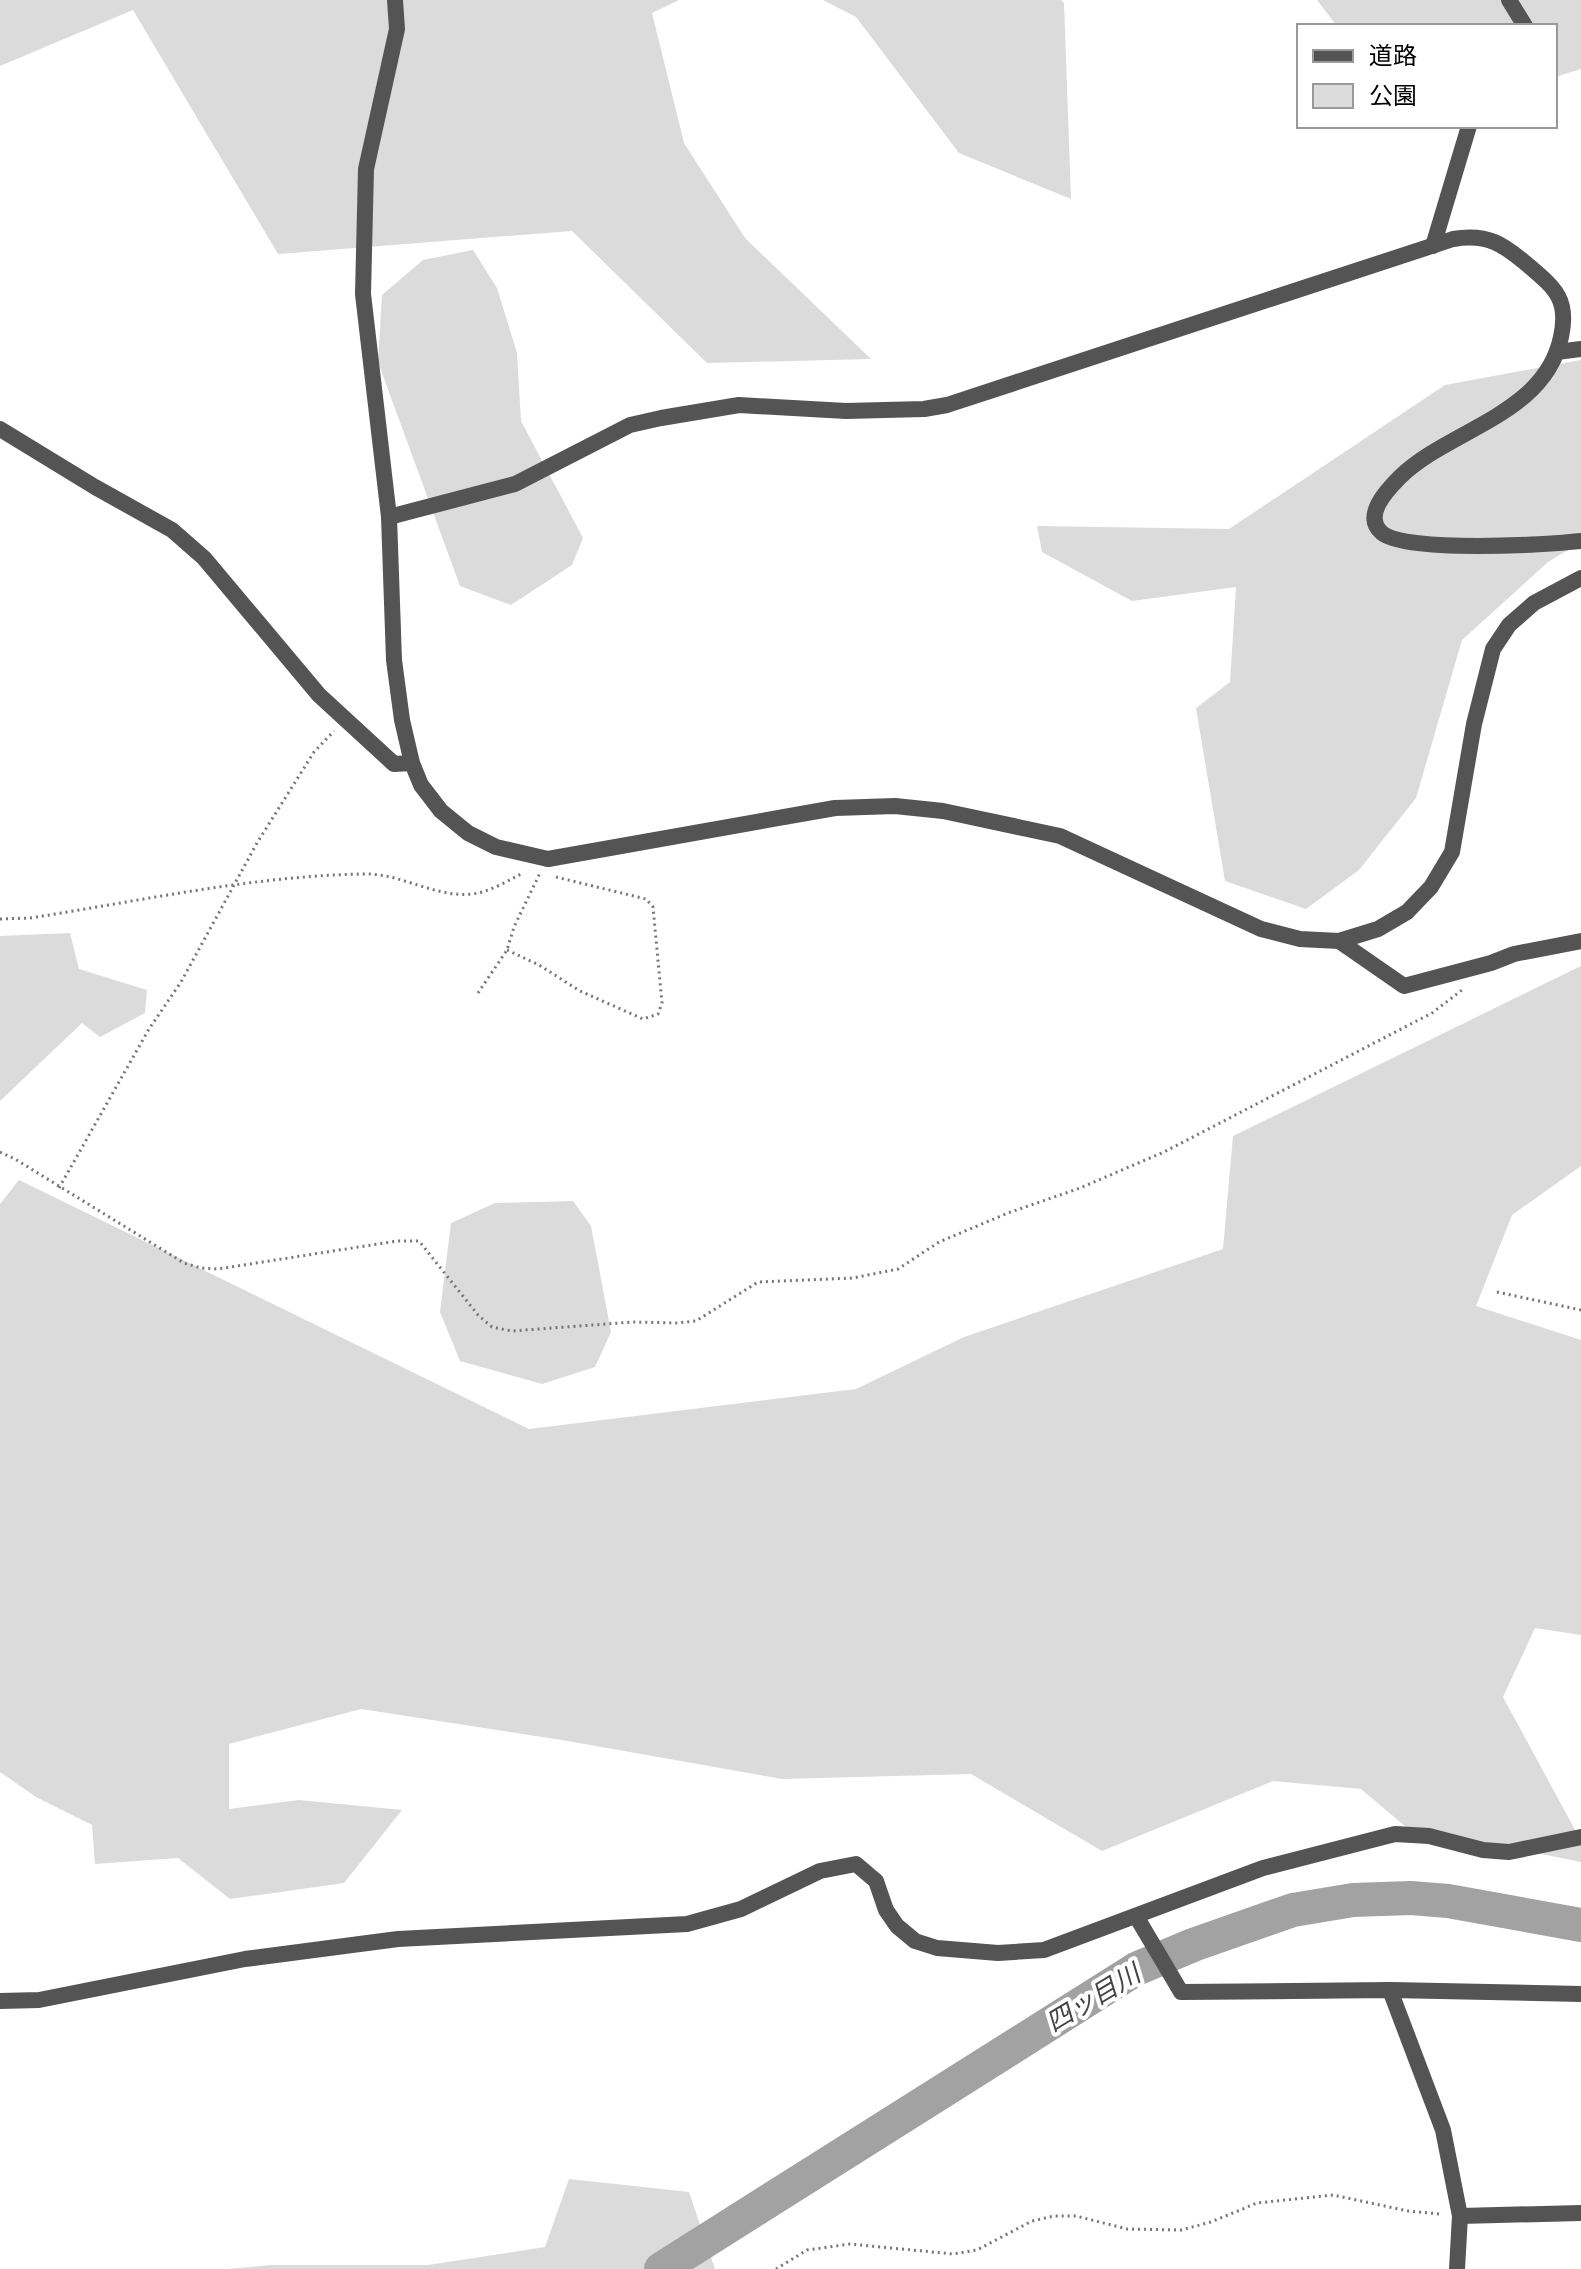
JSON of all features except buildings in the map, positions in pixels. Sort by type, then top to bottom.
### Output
[{"type":"street","points":[[395,0],[397,29],[366,169],[363,294],[389,517],[394,660],[402,720],[412,763],[421,785],[441,811],[468,833],[496,847],[538,863],[835,808],[895,806],[943,811],[1060,836],[1261,929],[1300,939],[1339,941],[1378,929],[1407,912],[1431,887],[1452,852],[1474,724],[1493,649],[1509,625],[1534,603],[1581,578]]},
{"type":"street","points":[[1509,0],[1524,24]]},
{"type":"street","points":[[1433,246],[1468,128]]},
{"type":"street","points":[[389,517],[515,484],[630,425],[661,418],[739,405],[846,411],[924,409],[947,405],[1474,235],[1509,250],[1554,287],[1564,309],[1564,324],[1557,352],[1546,374],[1499,415],[1422,460],[1401,476],[1377,505],[1374,516],[1376,527],[1384,535],[1399,541],[1454,545],[1581,541]]},
{"type":"street","points":[[1557,352],[1581,349]]},
{"type":"street","points":[[0,429],[172,530],[204,558],[319,695],[394,764],[412,763]]},
{"type":"street","points":[[1339,941],[1404,986],[1514,954],[1581,941]]},
{"type":"street","points":[[0,2001],[39,2000],[245,1959],[398,1939],[687,1924],[741,1909],[820,1871],[856,1864],[876,1881],[886,1910],[897,1926],[915,1941],[937,1948],[998,1953],[1044,1950],[1263,1868],[1395,1834],[1429,1836],[1483,1850],[1509,1852],[1581,1837]]},
{"type":"street","points":[[1136,1916],[1181,1992],[1390,1990],[1581,1994]]},
{"type":"street","points":[[1390,1990],[1443,2130],[1460,2216],[1457,2269]]},
{"type":"street","points":[[1460,2216],[1581,2213]]},
{"type":"path","points":[[59,1188],[149,1029],[181,982],[314,752],[346,720]]},
{"type":"path","points":[[0,919],[30,918],[236,883],[367,873],[396,877],[444,891],[472,894],[496,886],[538,863]]},
{"type":"path","points":[[507,950],[539,965],[580,991],[643,1019],[658,1014],[662,1003],[653,907],[646,899],[557,877],[538,863]]},
{"type":"path","points":[[478,993],[507,950],[538,863]]},
{"type":"path","points":[[0,1152],[184,1263],[201,1268],[218,1269],[397,1241],[419,1241],[478,1315],[492,1327],[512,1331],[633,1322],[696,1321],[758,1282],[853,1278],[898,1269],[939,1242],[1164,1152],[1432,1013],[1450,1001],[1491,963]]},
{"type":"path","points":[[1497,1292],[1581,1310]]},
{"type":"path","points":[[776,2269],[807,2250],[850,2244],[953,2254],[977,2250],[1032,2221],[1054,2216],[1076,2216],[1127,2229],[1181,2230],[1211,2222],[1257,2203],[1333,2195],[1408,2211],[1460,2216]]},
{"type":"green space","points":[[0,0],[679,0],[652,13],[684,143],[745,238],[871,359],[707,363],[572,231],[278,254],[133,10],[0,66]]},
{"type":"green space","points":[[823,0],[1061,0],[1064,3],[1071,199],[959,153],[856,17]]},
{"type":"green space","points":[[1317,0],[1581,0],[1581,69],[1557,76],[1557,24],[1335,24]]},
{"type":"green space","points":[[473,250],[497,288],[517,353],[521,421],[583,538],[572,565],[511,605],[460,586],[378,362],[382,295],[423,260]]},
{"type":"green space","points":[[1581,360],[1581,542],[1548,562],[1462,640],[1416,798],[1359,870],[1306,909],[1225,881],[1196,708],[1230,682],[1236,587],[1132,601],[1042,552],[1037,526],[1229,529],[1445,385]]},
{"type":"green space","points":[[70,933],[79,969],[147,990],[145,1013],[100,1037],[82,1023],[0,1101],[0,936]]},
{"type":"green space","points":[[1581,966],[1581,1166],[1512,1215],[1476,1306],[1581,1340],[1581,1635],[1535,1628],[1503,1697],[1581,1841],[1581,1862],[1406,1827],[1361,1789],[1273,1781],[1102,1851],[971,1774],[782,1779],[361,1709],[229,1744],[229,1809],[299,1800],[402,1810],[344,1883],[230,1899],[178,1858],[95,1864],[92,1825],[36,1797],[0,1772],[0,1204],[19,1180],[529,1429],[856,1389],[964,1337],[1223,1249],[1233,1136]]},
{"type":"green space","points":[[573,1201],[591,1226],[611,1332],[595,1367],[542,1384],[460,1361],[440,1312],[451,1223],[495,1203]]},
{"type":"green space","points":[[569,2179],[689,2192],[715,2269],[228,2269],[271,2265],[428,2265],[545,2247]]},
{"type":"waterway","name":"四ッ目川","points":[[661,2269],[1136,1969],[1193,1945],[1293,1910],[1353,1900],[1411,1898],[1448,1901],[1581,1925]]}]
